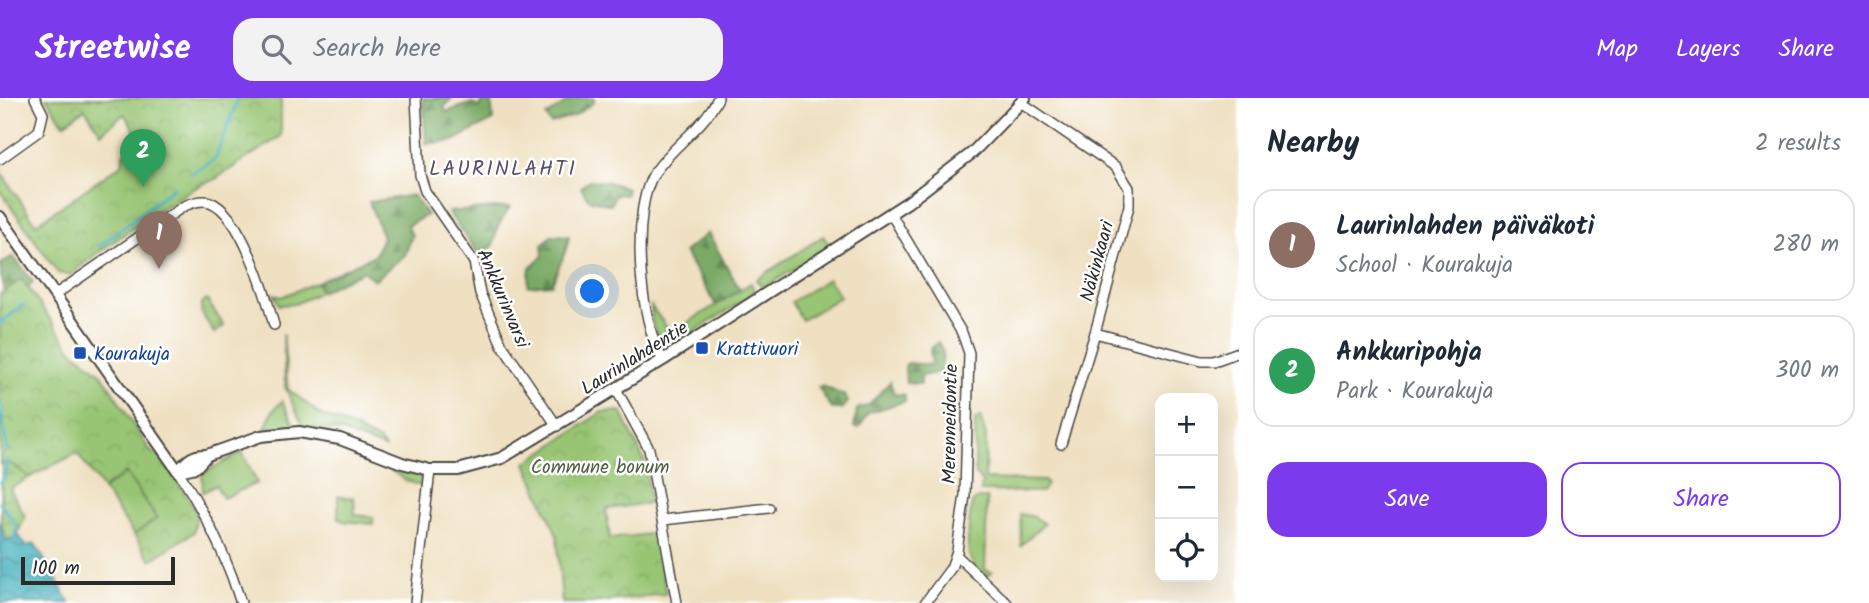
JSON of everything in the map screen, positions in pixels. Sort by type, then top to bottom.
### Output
[{"type":"street","points":[[0,159],[39,131],[43,114],[35,98]]},
{"type":"street","name":"Ankkurinvarsi","points":[[416,98],[420,175],[425,191],[474,262],[480,293],[502,345],[557,426]]},
{"type":"street","points":[[663,360],[649,331],[641,210],[654,174],[702,125],[718,98]]},
{"type":"street","name":"Laurinlahdentie","points":[[178,471],[196,467],[207,454],[261,436],[299,432],[340,439],[402,463],[430,470],[458,470],[493,462],[663,360],[891,214],[972,153],[1023,100]]},
{"type":"street","name":"Näkinkaari","points":[[1023,100],[1116,167],[1129,188],[1129,206],[1095,334],[1061,444]]},
{"type":"street","points":[[55,294],[184,206],[199,201],[211,202],[222,210],[247,248],[260,276],[274,325]]},
{"type":"street","name":"Merenneidontie","points":[[891,214],[962,333],[969,353],[965,495],[956,555],[925,603]]},
{"type":"street","points":[[0,217],[205,513],[228,559],[241,603]]},
{"type":"street","points":[[1095,334],[1202,360],[1214,361],[1239,352]]},
{"type":"street","points":[[615,389],[649,449],[677,603]]},
{"type":"street","points":[[415,603],[430,470]]},
{"type":"street","points":[[663,520],[769,508]]},
{"type":"street","points":[[956,555],[1007,603]]},
{"type":"green space","points":[[46,98],[281,98],[281,136],[212,181],[163,207],[70,275],[58,273],[0,191],[0,171],[36,224],[122,164],[123,155],[141,140],[124,114],[101,133],[85,109],[64,124]]},
{"type":"green space","points":[[423,98],[452,98],[444,107],[446,112],[472,103],[479,108],[484,98],[491,98],[493,120],[453,141],[426,144]]},
{"type":"green space","points":[[573,98],[594,98],[594,102],[574,116],[551,124],[546,116]]},
{"type":"green space","points":[[589,180],[627,188],[626,195],[615,194],[611,205],[588,199],[581,187]]},
{"type":"green space","points":[[413,195],[427,215],[407,226],[412,235],[405,255],[374,280],[363,271],[320,292],[317,282],[375,255],[383,237],[369,202]]},
{"type":"green space","points":[[510,207],[498,226],[493,246],[479,255],[448,212]]},
{"type":"green space","points":[[708,233],[740,290],[716,305],[684,252]]},
{"type":"green space","points":[[552,235],[569,236],[552,284],[528,286],[530,267],[543,256],[542,245]]},
{"type":"green space","points":[[823,236],[830,246],[764,288],[756,280]]},
{"type":"green space","points":[[13,256],[33,282],[7,308],[1,264]]},
{"type":"green space","points":[[22,279],[72,350],[102,374],[150,451],[161,457],[197,512],[194,532],[151,560],[134,535],[157,518],[126,473],[103,489],[77,453],[30,477],[8,462],[0,464],[0,294]]},
{"type":"green space","points":[[828,279],[840,297],[802,320],[791,302]]},
{"type":"green space","points":[[317,282],[320,292],[295,304],[279,305],[274,294],[281,297]]},
{"type":"green space","points":[[751,283],[755,293],[667,349],[661,348],[652,321],[651,306],[671,333]]},
{"type":"green space","points":[[207,300],[224,326],[214,333],[201,312],[201,304]]},
{"type":"green space","points":[[283,333],[288,389],[321,415],[358,429],[357,431],[378,440],[386,449],[342,432],[303,426],[285,387]]},
{"type":"green space","points":[[938,342],[943,352],[941,372],[921,376],[921,384],[906,383],[907,363],[932,365],[930,349]]},
{"type":"green space","points":[[890,382],[894,394],[905,395],[905,401],[868,413],[859,428],[854,427],[857,409],[869,405]]},
{"type":"green space","points":[[822,386],[845,396],[848,402],[842,409],[832,409],[818,387]]},
{"type":"green space","points":[[282,401],[295,426],[265,429],[272,412]]},
{"type":"green space","name":"Commune bonum","points":[[621,411],[645,463],[650,503],[606,509],[610,539],[655,533],[666,594],[591,603],[562,603],[557,535],[526,463],[602,412]]},
{"type":"green space","points":[[980,417],[986,436],[985,479],[1045,481],[1047,484],[1042,492],[981,491],[982,482],[975,474],[975,420]]},
{"type":"green space","points":[[242,452],[257,483],[223,498],[216,485],[203,492],[202,474]]},
{"type":"green space","points":[[378,460],[416,473],[421,477],[423,487],[403,479]]},
{"type":"green space","points":[[8,462],[30,477],[10,489],[25,516],[15,540],[0,558],[2,464]]},
{"type":"green space","points":[[126,473],[157,519],[134,535],[103,489]]},
{"type":"green space","points":[[338,496],[354,498],[355,515],[373,517],[373,524],[343,521],[338,517]]},
{"type":"green space","points":[[987,498],[985,570],[992,572],[987,576],[972,563],[968,534],[972,503]]},
{"type":"green space","points":[[1020,514],[1035,517],[1044,524],[1021,545]]},
{"type":"water","points":[[0,521],[6,540],[19,536],[26,546],[35,544],[70,603],[0,603]]},
{"type":"waterway","points":[[192,173],[215,159],[238,98]]},
{"type":"waterway","points":[[100,246],[174,187]]},
{"type":"waterway","points":[[0,323],[23,305]]},
{"type":"waterway","points":[[0,402],[7,451]]},
{"type":"waterway","points":[[0,482],[5,476],[7,460]]},
{"type":"waterway","points":[[0,503],[17,525],[15,537]]},
{"type":"place","name":"Ankkuripohja","points":[[143,187]]},
{"type":"place","name":"Laurinlahden päiväkoti","points":[[159,269]]},
{"type":"place","name":"Krattivuori","points":[[702,348]]},
{"type":"place","name":"Kourakuja","points":[[80,353]]},
{"type":"district","name":"LAURINLAHTI","points":[[503,168]]}]
